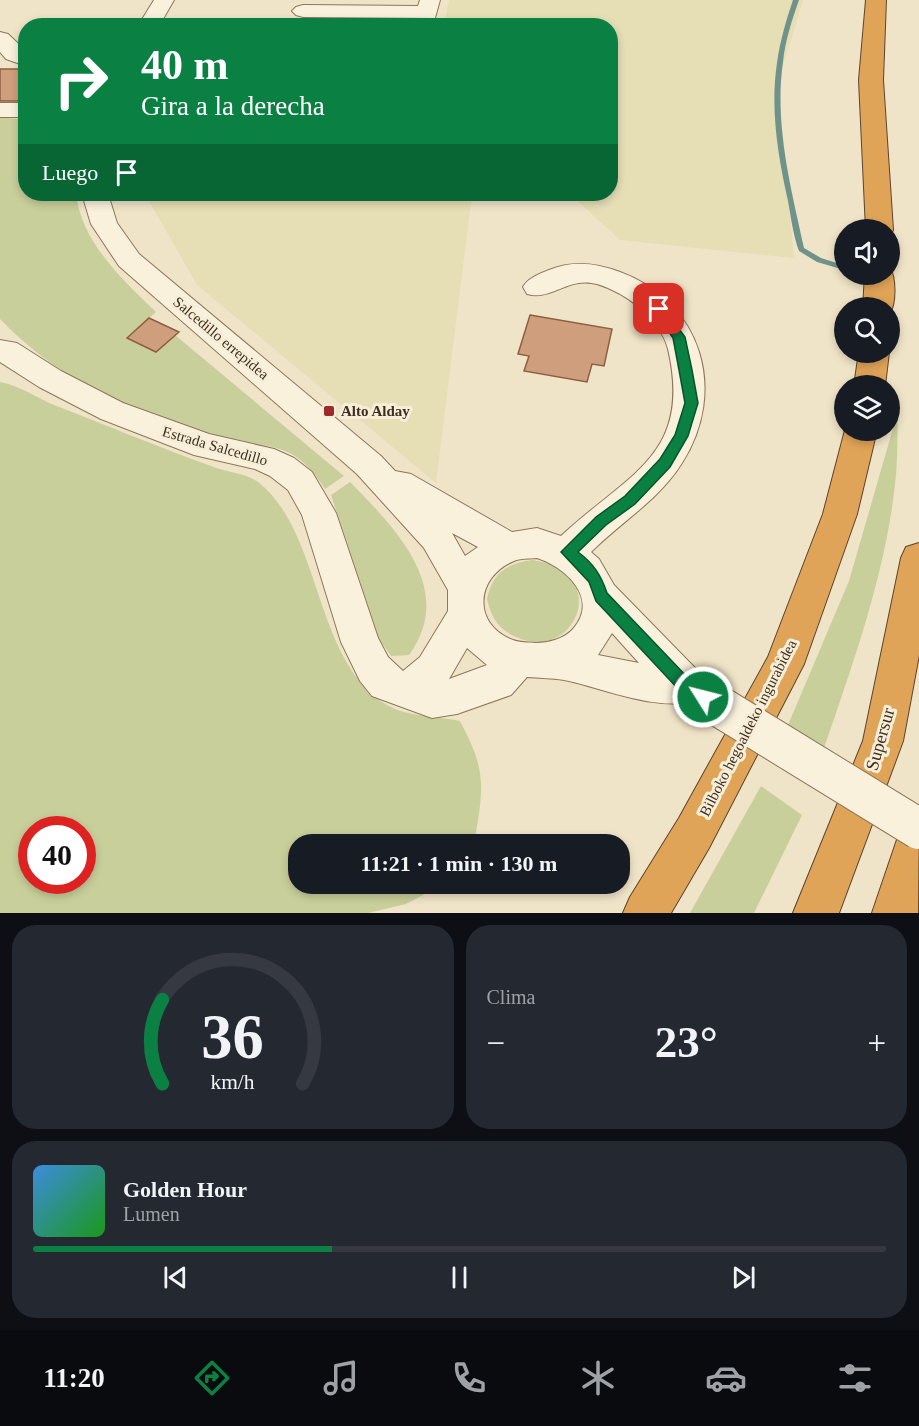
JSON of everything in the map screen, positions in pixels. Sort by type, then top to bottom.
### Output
[{"type":"highway","points":[[876,0],[871,80],[879,219]]},
{"type":"highway","name":"Bilboko hegoaldeko ingurabidea","points":[[646,913],[694,833],[785,664],[840,514],[858,441]]},
{"type":"highway","name":"Supersur","points":[[816,913],[883,741],[919,558]]},
{"type":"highway","points":[[896,913],[919,834]]},
{"type":"street","points":[[153,18],[164,0]]},
{"type":"street","points":[[303,11],[428,13],[430,0]]},
{"type":"street","points":[[0,39],[18,56]]},
{"type":"street","points":[[0,110],[18,110]]},
{"type":"street","name":"Salcedillo errepidea","points":[[97,201],[104,224],[129,260],[369,465]]},
{"type":"street","points":[[537,287],[570,273],[597,274],[639,293],[659,309],[679,337],[691,403],[681,436],[665,463],[630,500],[601,521],[568,552]]},
{"type":"street","name":"Estrada Salcedillo","points":[[1,350],[50,380],[112,411],[206,446],[262,458],[282,467],[300,481],[319,513],[360,642],[374,669],[386,683],[432,700],[457,696],[497,682],[535,660]]},
{"type":"street","points":[[369,465],[460,521],[507,546]]},
{"type":"street","points":[[369,465],[436,538],[466,601],[474,628],[485,642],[500,653],[635,681],[686,686]]},
{"type":"street","points":[[410,690],[434,669],[466,601],[474,571],[488,556],[507,546],[527,543],[549,545],[568,552],[590,572],[601,596],[686,686],[919,829]]},
{"type":"street","points":[[535,660],[570,654],[585,643],[596,630],[602,613],[601,596]]},
{"type":"shaded area","points":[[449,0],[803,0],[778,82],[794,258],[620,240],[578,201],[618,201],[618,18],[445,18]]},
{"type":"shaded area","points":[[149,201],[471,201],[436,483],[197,285]]},
{"type":"green space","points":[[0,117],[18,119],[18,201],[78,201],[86,228],[95,244],[117,273],[156,312],[127,338],[156,352],[175,335],[344,476],[325,489],[303,462],[281,450],[269,446],[223,440],[152,420],[71,377],[34,350],[0,319]]},
{"type":"green space","points":[[0,382],[15,386],[54,405],[171,451],[258,482],[279,505],[296,533],[333,633],[347,663],[367,689],[400,711],[460,721],[475,753],[481,778],[476,834],[288,834],[288,894],[425,894],[406,904],[368,913],[0,913]]},
{"type":"green space","points":[[889,441],[897,441],[896,475],[885,547],[867,618],[821,757],[785,732],[849,581]]},
{"type":"green space","points":[[350,482],[385,519],[401,540],[414,561],[423,583],[426,607],[422,631],[409,655],[391,656],[379,639],[331,495]]},
{"type":"green space","points":[[533,560],[558,568],[573,581],[579,597],[577,613],[569,628],[555,638],[537,642],[516,637],[504,630],[493,617],[487,599],[493,582],[502,571],[524,561]]},
{"type":"green space","points":[[761,786],[802,815],[754,913],[690,913]]},
{"type":"building","points":[[0,69],[18,69],[18,101],[0,101]]},
{"type":"building","points":[[530,315],[612,329],[604,366],[592,364],[587,382],[524,371],[529,356],[518,354]]},
{"type":"building","points":[[149,318],[179,332],[156,352],[127,338]]},
{"type":"waterway","points":[[796,0],[785,32],[779,63],[777,94],[782,155],[801,249],[819,260],[834,265]]},
{"type":"place","name":"Alto Alday","points":[[329,411]]},
{"type":"route","points":[[659,309],[679,337],[686,370],[691,403],[681,436],[665,463],[630,500],[601,521],[568,552],[584,564],[595,579],[601,596],[686,686],[703,697]]}]
